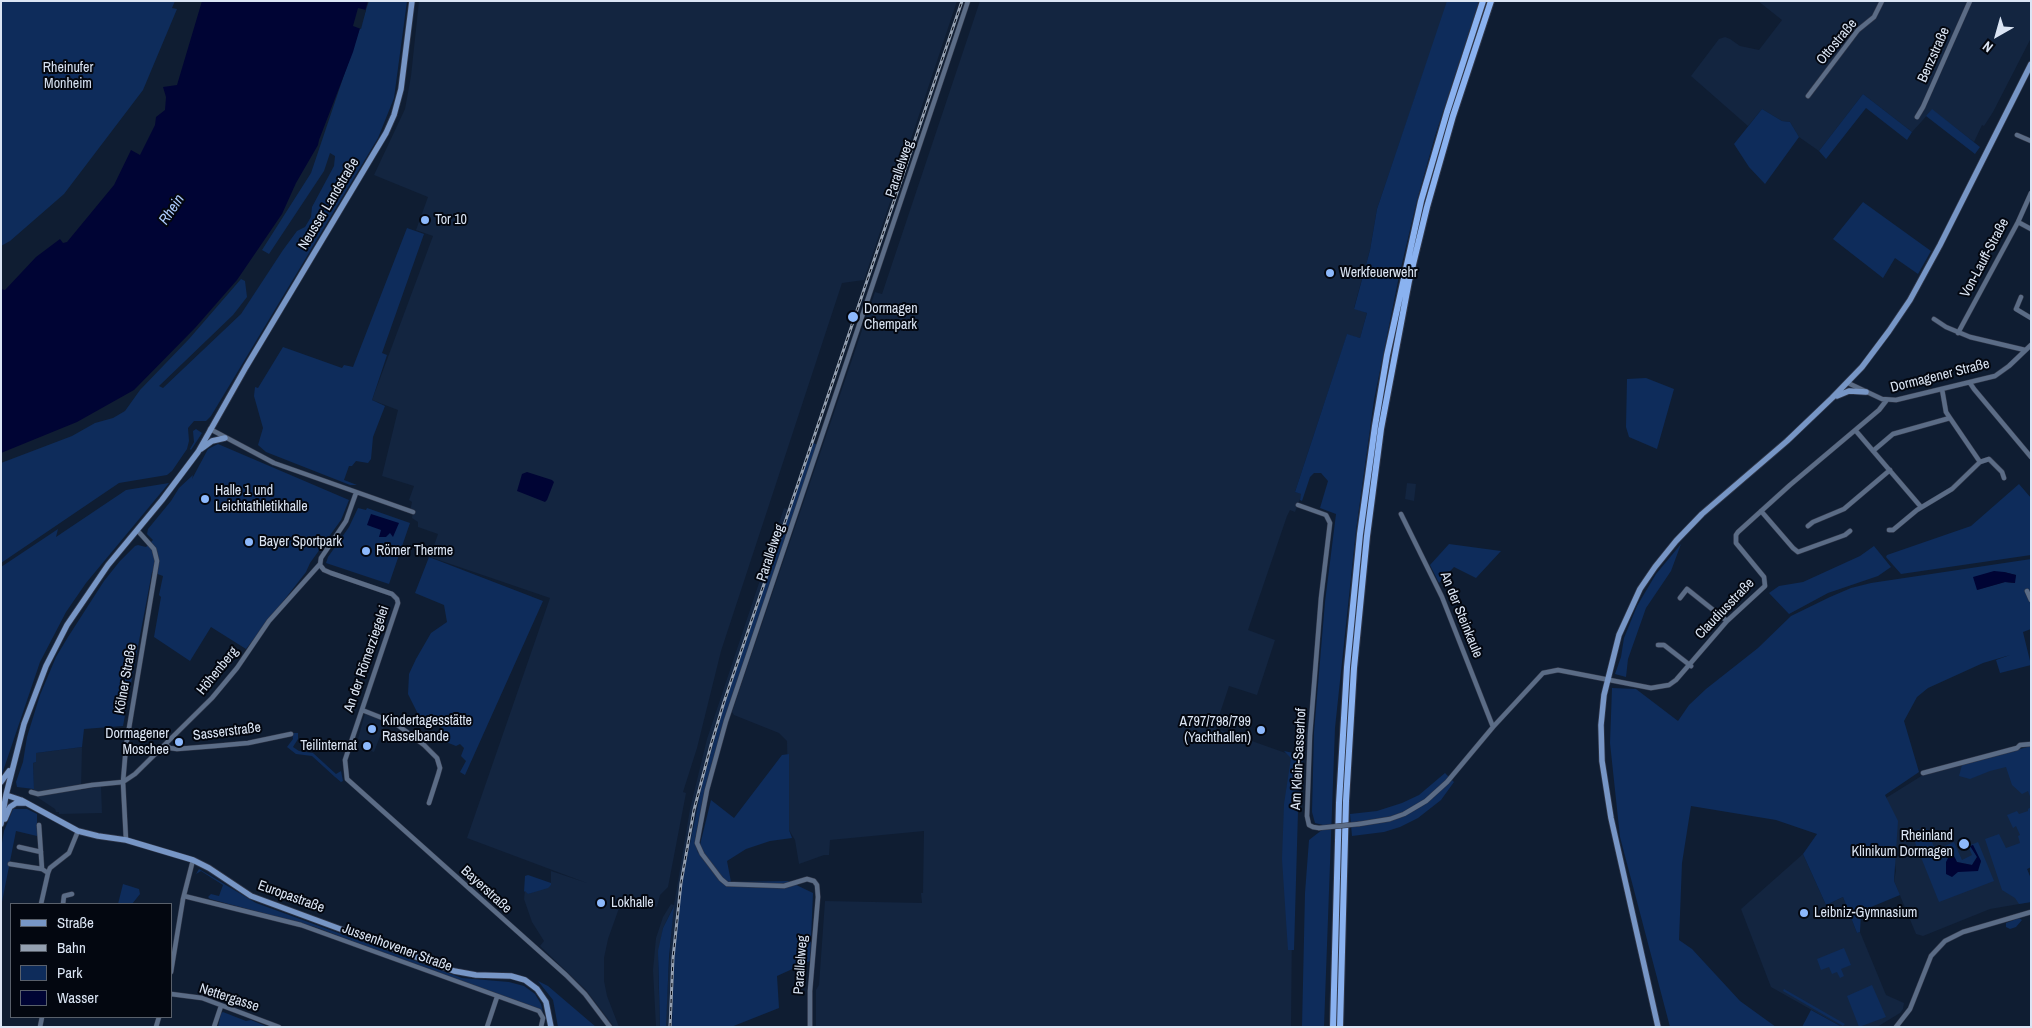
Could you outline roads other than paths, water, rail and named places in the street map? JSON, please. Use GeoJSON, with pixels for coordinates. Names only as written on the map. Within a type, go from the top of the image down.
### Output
{"type":"FeatureCollection","features":[{"type":"Feature","properties":{"kind":"highway"},"geometry":{"type":"LineString","coordinates":[[1333,1027],[1339,802],[1347,667],[1359,542],[1375,426],[1391,337],[1421,201],[1446,112],[1483,1]]}},
{"type":"Feature","properties":{"kind":"highway"},"geometry":{"type":"LineString","coordinates":[[1340,1027],[1346,801],[1354,668],[1366,536],[1379,447],[1395,353],[1427,207],[1453,116],[1491,1]]}},
{"type":"Feature","properties":{"kind":"main road","name":"Neusser Landstraße"},"geometry":{"type":"LineString","coordinates":[[198,452],[390,125],[401,89],[412,1]]}},
{"type":"Feature","properties":{"kind":"main road"},"geometry":{"type":"LineString","coordinates":[[1658,1027],[1607,797],[1602,761],[1601,732],[1607,679],[1619,635],[1632,605],[1665,554],[1702,514],[1787,441],[1848,383],[1889,331],[1920,283],[2031,64]]}},
{"type":"Feature","properties":{"kind":"main road"},"geometry":{"type":"LineString","coordinates":[[1832,398],[1849,391],[1866,392]]}},
{"type":"Feature","properties":{"kind":"main road"},"geometry":{"type":"LineString","coordinates":[[1,824],[3,794],[33,698],[56,646],[92,586],[162,500],[198,452],[212,441],[225,438]]}},
{"type":"Feature","properties":{"kind":"main road"},"geometry":{"type":"LineString","coordinates":[[1,782],[13,762]]}},
{"type":"Feature","properties":{"kind":"main road","name":"Europastraße"},"geometry":{"type":"LineString","coordinates":[[3,794],[28,804],[78,831],[126,840],[193,860],[209,868],[251,896],[454,971],[476,975],[511,976],[525,980],[537,989],[546,1002],[551,1027]]}},
{"type":"Feature","properties":{"kind":"main road"},"geometry":{"type":"LineString","coordinates":[[1,828],[10,806],[18,802],[28,804]]}},
{"type":"Feature","properties":{"kind":"street","name":"Parallelweg"},"geometry":{"type":"LineString","coordinates":[[810,1027],[810,991],[818,897],[814,881],[807,879],[784,886],[731,885],[724,882],[715,871],[702,854],[697,843],[707,790],[726,721],[968,1]]}},
{"type":"Feature","properties":{"kind":"street","name":"Ottostraße"},"geometry":{"type":"LineString","coordinates":[[1808,96],[1858,30],[1874,17],[1882,1]]}},
{"type":"Feature","properties":{"kind":"street","name":"Benzstraße"},"geometry":{"type":"LineString","coordinates":[[1917,117],[1923,108],[1970,1]]}},
{"type":"Feature","properties":{"kind":"street"},"geometry":{"type":"LineString","coordinates":[[2017,135],[2031,142]]}},
{"type":"Feature","properties":{"kind":"street","name":"Von-Lauff-Straße"},"geometry":{"type":"LineString","coordinates":[[1958,333],[2018,222],[2031,193]]}},
{"type":"Feature","properties":{"kind":"street"},"geometry":{"type":"LineString","coordinates":[[2018,222],[2031,229]]}},
{"type":"Feature","properties":{"kind":"street"},"geometry":{"type":"LineString","coordinates":[[2021,297],[2016,309],[2031,318]]}},
{"type":"Feature","properties":{"kind":"street"},"geometry":{"type":"LineString","coordinates":[[1934,319],[1958,333],[2025,350]]}},
{"type":"Feature","properties":{"kind":"street","name":"Dormagener Straße"},"geometry":{"type":"LineString","coordinates":[[1848,383],[1886,400],[1896,400],[1988,379],[2002,372],[2031,345]]}},
{"type":"Feature","properties":{"kind":"street"},"geometry":{"type":"LineString","coordinates":[[1970,383],[2030,454]]}},
{"type":"Feature","properties":{"kind":"street"},"geometry":{"type":"LineString","coordinates":[[1942,389],[1946,412],[1980,462]]}},
{"type":"Feature","properties":{"kind":"street","name":"Claudiusstraße"},"geometry":{"type":"LineString","coordinates":[[1607,679],[1659,688],[1676,680],[1690,666],[1726,621],[1765,586],[1764,577],[1741,550],[1735,539],[1738,532],[1883,407],[1886,400]]}},
{"type":"Feature","properties":{"kind":"street"},"geometry":{"type":"LineString","coordinates":[[1873,451],[1894,434],[1950,418]]}},
{"type":"Feature","properties":{"kind":"street"},"geometry":{"type":"LineString","coordinates":[[210,429],[274,463],[413,512]]}},
{"type":"Feature","properties":{"kind":"street"},"geometry":{"type":"LineString","coordinates":[[1856,431],[1921,507]]}},
{"type":"Feature","properties":{"kind":"street"},"geometry":{"type":"LineString","coordinates":[[1888,530],[1893,530],[1921,507],[1952,488],[1980,462],[1989,459],[2002,472],[2004,478]]}},
{"type":"Feature","properties":{"kind":"street"},"geometry":{"type":"LineString","coordinates":[[1808,526],[1844,508],[1890,470]]}},
{"type":"Feature","properties":{"kind":"street"},"geometry":{"type":"LineString","coordinates":[[320,564],[324,552],[346,521],[356,493]]}},
{"type":"Feature","properties":{"kind":"street","name":"Am Klein-Sasserhof"},"geometry":{"type":"LineString","coordinates":[[1298,505],[1326,515],[1330,523],[1321,598],[1310,734],[1307,816],[1309,825],[1319,828],[1390,819],[1404,814],[1426,801],[1447,782],[1493,726],[1537,678],[1548,671],[1558,670],[1607,679]]}},
{"type":"Feature","properties":{"kind":"street"},"geometry":{"type":"LineString","coordinates":[[1761,511],[1798,552],[1850,532]]}},
{"type":"Feature","properties":{"kind":"street","name":"An der Steinkaule"},"geometry":{"type":"LineString","coordinates":[[1401,514],[1411,537],[1430,568],[1493,726]]}},
{"type":"Feature","properties":{"kind":"street","name":"Kölner Straße"},"geometry":{"type":"LineString","coordinates":[[126,840],[123,782],[128,726],[157,561],[154,549],[137,530]]}},
{"type":"Feature","properties":{"kind":"street","name":"An der Römerziegelei"},"geometry":{"type":"LineString","coordinates":[[320,564],[324,570],[392,594],[397,599],[396,607],[345,760],[345,773]]}},
{"type":"Feature","properties":{"kind":"street","name":"Höhenberg"},"geometry":{"type":"LineString","coordinates":[[123,782],[135,774],[166,745],[212,698],[237,668],[269,621],[320,564]]}},
{"type":"Feature","properties":{"kind":"street"},"geometry":{"type":"LineString","coordinates":[[1680,598],[1689,587],[1726,621]]}},
{"type":"Feature","properties":{"kind":"street"},"geometry":{"type":"LineString","coordinates":[[2027,591],[2031,600]]}},
{"type":"Feature","properties":{"kind":"street"},"geometry":{"type":"LineString","coordinates":[[1658,645],[1664,645],[1690,666]]}},
{"type":"Feature","properties":{"kind":"street"},"geometry":{"type":"LineString","coordinates":[[362,710],[395,723],[424,745],[437,758],[440,768],[428,803]]}},
{"type":"Feature","properties":{"kind":"street","name":"Sasserstraße"},"geometry":{"type":"LineString","coordinates":[[166,745],[177,749],[215,746],[248,743],[291,734]]}},
{"type":"Feature","properties":{"kind":"street"},"geometry":{"type":"LineString","coordinates":[[1922,772],[2017,748],[2020,745],[2031,744]]}},
{"type":"Feature","properties":{"kind":"street","name":"Bayerstraße"},"geometry":{"type":"LineString","coordinates":[[345,773],[351,784],[577,986],[610,1027]]}},
{"type":"Feature","properties":{"kind":"street"},"geometry":{"type":"LineString","coordinates":[[31,792],[38,794],[92,784],[123,782]]}},
{"type":"Feature","properties":{"kind":"street"},"geometry":{"type":"LineString","coordinates":[[39,825],[42,869]]}},
{"type":"Feature","properties":{"kind":"street"},"geometry":{"type":"LineString","coordinates":[[41,903],[50,868],[68,854],[78,831]]}},
{"type":"Feature","properties":{"kind":"street"},"geometry":{"type":"LineString","coordinates":[[18,847],[41,852]]}},
{"type":"Feature","properties":{"kind":"street"},"geometry":{"type":"LineString","coordinates":[[172,966],[184,896],[193,860]]}},
{"type":"Feature","properties":{"kind":"street"},"geometry":{"type":"LineString","coordinates":[[10,864],[42,869],[48,873]]}},
{"type":"Feature","properties":{"kind":"street"},"geometry":{"type":"LineString","coordinates":[[63,903],[64,896],[72,894]]}},
{"type":"Feature","properties":{"kind":"street","name":"Jussenhovener Straße"},"geometry":{"type":"LineString","coordinates":[[184,896],[302,925],[539,1011],[542,1014],[541,1027]]}},
{"type":"Feature","properties":{"kind":"street"},"geometry":{"type":"LineString","coordinates":[[1896,1027],[1910,1008],[1931,956],[1945,941],[1962,932],[2031,912]]}},
{"type":"Feature","properties":{"kind":"street","name":"Nettergasse"},"geometry":{"type":"LineString","coordinates":[[172,994],[202,998],[279,1027]]}},
{"type":"Feature","properties":{"kind":"street"},"geometry":{"type":"LineString","coordinates":[[487,1027],[497,997]]}},
{"type":"Feature","properties":{"kind":"street"},"geometry":{"type":"LineString","coordinates":[[214,1027],[221,1006]]}},
{"type":"Feature","properties":{"kind":"water","name":"Rhein"},"geometry":{"type":"Polygon","coordinates":[[[202,1],[368,1],[353,52],[318,145],[296,183],[282,214],[237,280],[195,328],[134,390],[77,422],[1,453],[1,289],[5,290],[36,257],[60,239],[63,243],[67,242],[114,185],[131,150],[140,155],[155,125],[156,117],[165,110],[166,97],[163,87],[177,85],[202,1]]]}},
{"type":"Feature","properties":{"kind":"water"},"geometry":{"type":"Polygon","coordinates":[[[527,472],[554,482],[545,502],[517,491],[522,474],[527,472]]]}},
{"type":"Feature","properties":{"kind":"water"},"geometry":{"type":"Polygon","coordinates":[[[371,514],[399,523],[393,537],[390,533],[386,537],[379,537],[381,530],[367,525],[371,514]]]}},
{"type":"Feature","properties":{"kind":"water"},"geometry":{"type":"Polygon","coordinates":[[[1994,571],[2016,575],[2015,583],[2005,582],[1977,590],[1973,577],[1994,571]]]}},
{"type":"Feature","properties":{"kind":"water"},"geometry":{"type":"Polygon","coordinates":[[[1973,845],[1981,861],[1978,871],[1958,872],[1952,877],[1946,874],[1946,862],[1949,856],[1953,854],[1957,862],[1972,865],[1977,857],[1970,846],[1973,845]]]}},
{"type":"Feature","properties":{"kind":"railway"},"geometry":{"type":"LineString","coordinates":[[670,1027],[673,958],[681,883],[694,810],[711,745],[962,1]]}},
{"type":"Feature","properties":{"kind":"place","name":"Tor 10"},"geometry":{"type":"Point","coordinates":[425,220]}},
{"type":"Feature","properties":{"kind":"place","name":"Werkfeuerwehr"},"geometry":{"type":"Point","coordinates":[1330,273]}},
{"type":"Feature","properties":{"kind":"place","name":"Dormagen Chempark"},"geometry":{"type":"Point","coordinates":[853,317]}},
{"type":"Feature","properties":{"kind":"place","name":"Halle 1 und Leichtathletikhalle"},"geometry":{"type":"Point","coordinates":[205,499]}},
{"type":"Feature","properties":{"kind":"place","name":"Bayer Sportpark"},"geometry":{"type":"Point","coordinates":[249,542]}},
{"type":"Feature","properties":{"kind":"place","name":"Römer Therme"},"geometry":{"type":"Point","coordinates":[366,551]}},
{"type":"Feature","properties":{"kind":"place","name":"Kindertagesstätte Rasselbande"},"geometry":{"type":"Point","coordinates":[372,729]}},
{"type":"Feature","properties":{"kind":"place","name":"A797/798/799 (Yachthallen)"},"geometry":{"type":"Point","coordinates":[1261,730]}},
{"type":"Feature","properties":{"kind":"place","name":"Dormagener Moschee"},"geometry":{"type":"Point","coordinates":[179,742]}},
{"type":"Feature","properties":{"kind":"place","name":"Teilinternat"},"geometry":{"type":"Point","coordinates":[367,746]}},
{"type":"Feature","properties":{"kind":"place","name":"Rheinland Klinikum Dormagen"},"geometry":{"type":"Point","coordinates":[1964,844]}},
{"type":"Feature","properties":{"kind":"place","name":"Lokhalle"},"geometry":{"type":"Point","coordinates":[601,903]}},
{"type":"Feature","properties":{"kind":"place","name":"Leibniz-Gymnasium"},"geometry":{"type":"Point","coordinates":[1804,913]}},
{"type":"Feature","properties":{"kind":"park label","name":"Rheinufer Monheim"},"geometry":{"type":"Point","coordinates":[68,76]}}]}
